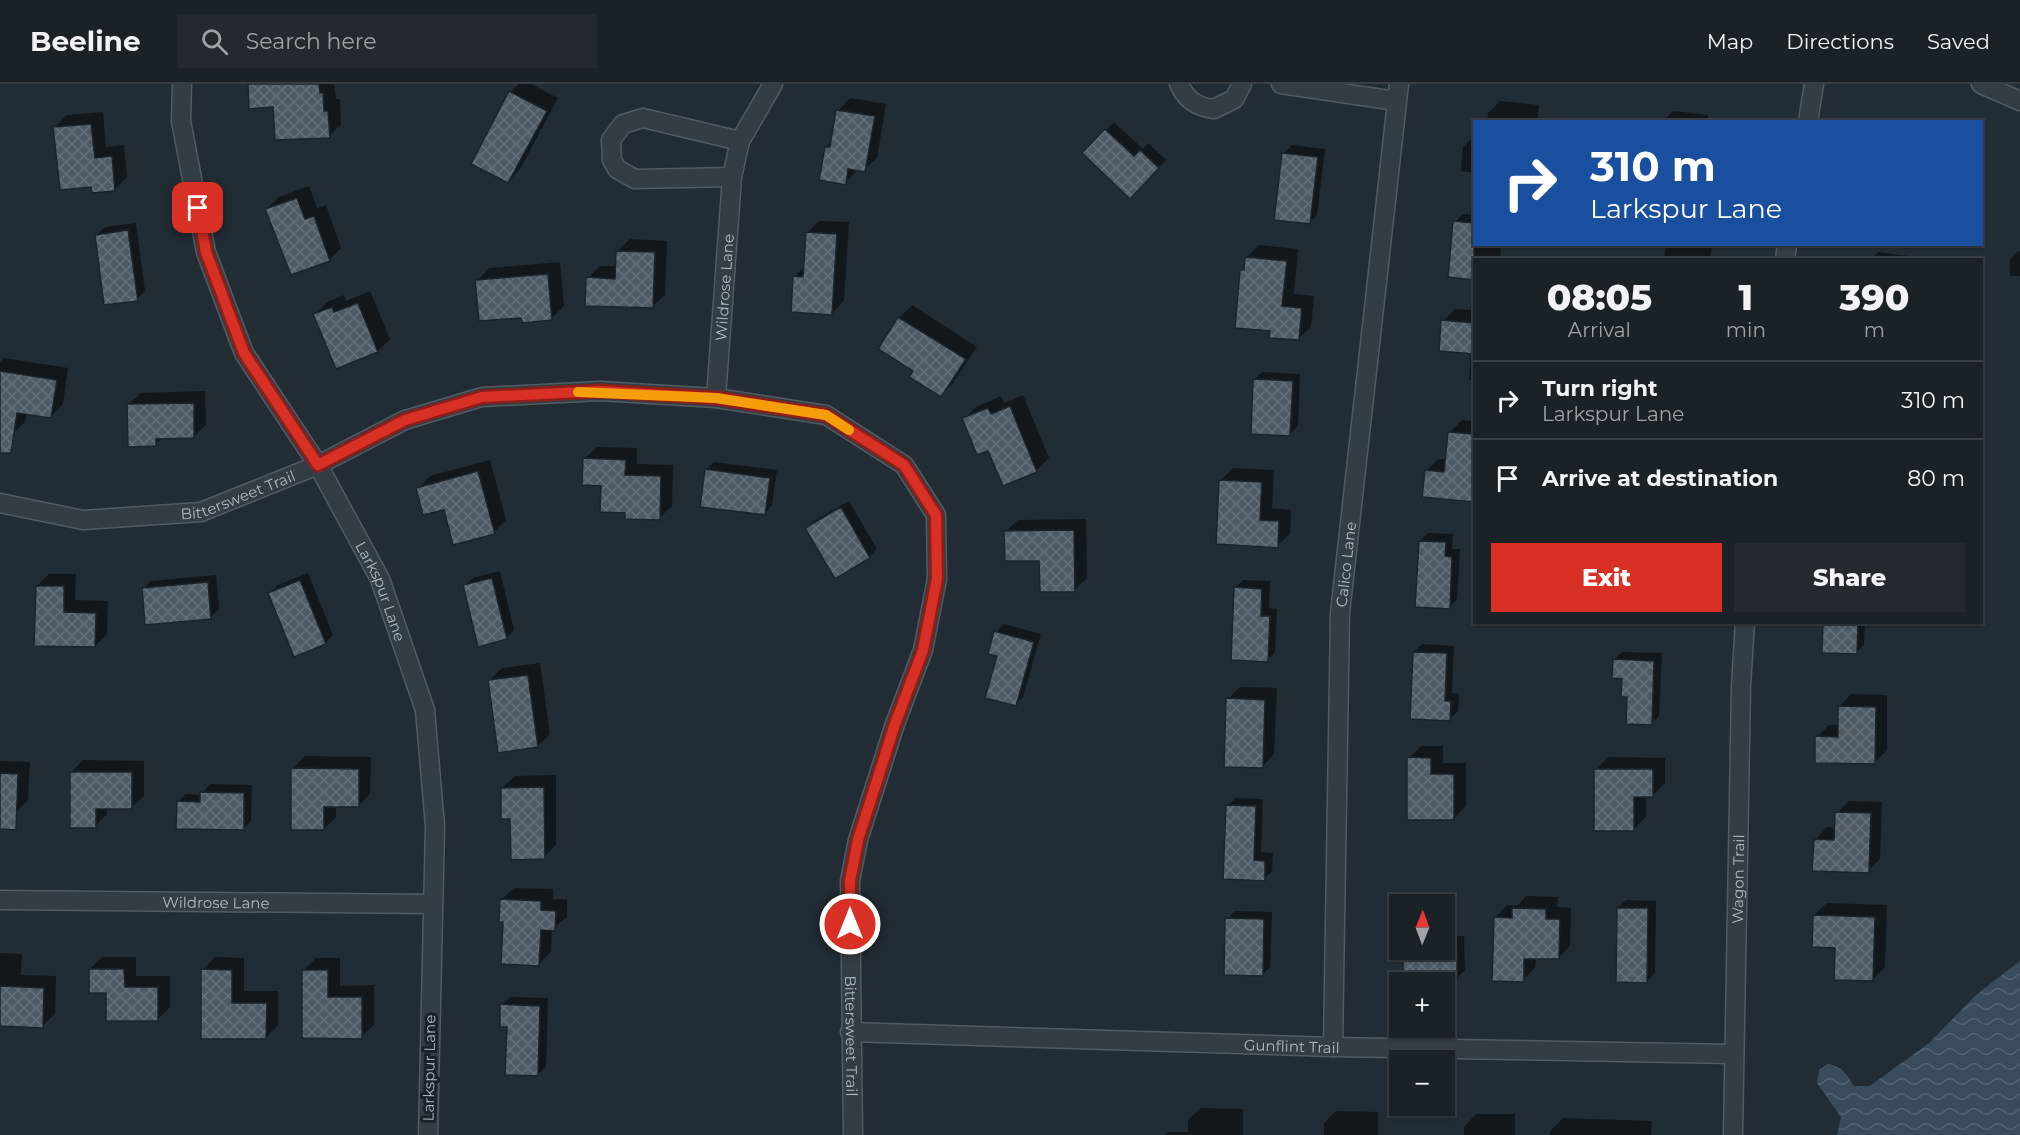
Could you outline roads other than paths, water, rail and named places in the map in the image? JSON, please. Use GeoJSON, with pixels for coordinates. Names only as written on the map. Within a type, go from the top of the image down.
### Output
{"type":"FeatureCollection","features":[{"type":"Feature","properties":{"kind":"street","name":"Larkspur Lane"},"geometry":{"type":"LineString","coordinates":[[182,84],[181,121],[206,252],[244,353],[318,465],[380,579],[425,710],[435,826],[431,904],[428,1135]]}},
{"type":"Feature","properties":{"kind":"street","name":"Wildrose Lane"},"geometry":{"type":"LineString","coordinates":[[716,398],[732,177],[740,141],[773,84]]}},
{"type":"Feature","properties":{"kind":"street"},"geometry":{"type":"LineString","coordinates":[[1179,84],[1184,95],[1193,103],[1214,109],[1234,99],[1242,84]]}},
{"type":"Feature","properties":{"kind":"street"},"geometry":{"type":"LineString","coordinates":[[1281,84],[1397,92]]}},
{"type":"Feature","properties":{"kind":"street"},"geometry":{"type":"LineString","coordinates":[[1808,120],[1814,84]]}},
{"type":"Feature","properties":{"kind":"street"},"geometry":{"type":"LineString","coordinates":[[1981,84],[2020,101]]}},
{"type":"Feature","properties":{"kind":"street","name":"Calico Lane"},"geometry":{"type":"LineString","coordinates":[[1333,1047],[1340,613],[1397,92]]}},
{"type":"Feature","properties":{"kind":"street"},"geometry":{"type":"LineString","coordinates":[[732,177],[635,178],[625,175],[612,160],[611,140],[623,124],[643,118],[740,141]]}},
{"type":"Feature","properties":{"kind":"street","name":"Bittersweet Trail"},"geometry":{"type":"LineString","coordinates":[[0,503],[83,520],[201,512],[318,465],[405,420],[482,397],[600,391],[716,398],[826,415],[904,465],[936,515],[937,579],[923,650],[895,724],[858,840],[850,881],[853,1135]]}},
{"type":"Feature","properties":{"kind":"street","name":"Wagon Trail"},"geometry":{"type":"LineString","coordinates":[[1733,1135],[1740,698],[1745,624]]}},
{"type":"Feature","properties":{"kind":"street","name":"Wildrose Lane"},"geometry":{"type":"LineString","coordinates":[[0,900],[431,904]]}},
{"type":"Feature","properties":{"kind":"street","name":"Gunflint Trail"},"geometry":{"type":"LineString","coordinates":[[850,1032],[1333,1047],[1734,1054]]}},
{"type":"Feature","properties":{"kind":"water"},"geometry":{"type":"Polygon","coordinates":[[[2020,961],[2020,1135],[1837,1135],[1841,1117],[1817,1083],[1819,1070],[1828,1064],[1833,1065],[1844,1072],[1854,1086],[1870,1086],[1929,1043],[1976,995],[2020,961]]]}}]}
